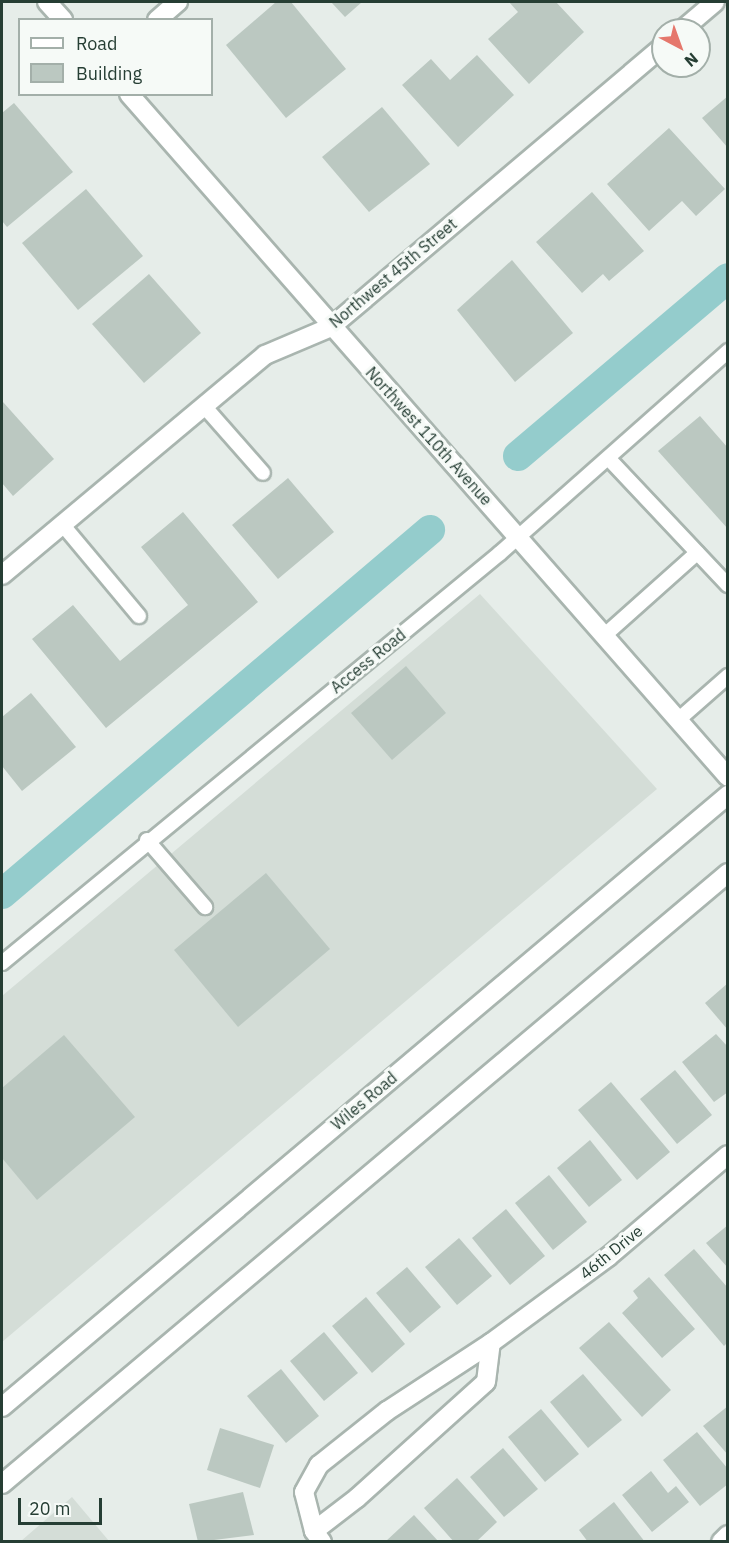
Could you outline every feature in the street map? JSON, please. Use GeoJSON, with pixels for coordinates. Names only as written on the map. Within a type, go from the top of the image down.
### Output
{"type":"FeatureCollection","features":[{"type":"Feature","properties":{"kind":"street"},"geometry":{"type":"LineString","coordinates":[[47,2],[61,18]]}},
{"type":"Feature","properties":{"kind":"street"},"geometry":{"type":"LineString","coordinates":[[159,18],[178,2]]}},
{"type":"Feature","properties":{"kind":"street"},"geometry":{"type":"LineString","coordinates":[[696,18],[715,2]]}},
{"type":"Feature","properties":{"kind":"street","name":"Northwest 45th Street"},"geometry":{"type":"LineString","coordinates":[[2,575],[265,356],[331,327],[651,56]]}},
{"type":"Feature","properties":{"kind":"street","name":"Northwest 110th Avenue"},"geometry":{"type":"LineString","coordinates":[[131,96],[331,327],[606,634],[728,777]]}},
{"type":"Feature","properties":{"kind":"street","name":"Wiles Road"},"geometry":{"type":"LineString","coordinates":[[2,1407],[728,795]]}},
{"type":"Feature","properties":{"kind":"street"},"geometry":{"type":"LineString","coordinates":[[2,1484],[728,873]]}},
{"type":"Feature","properties":{"kind":"street","name":"46th Drive"},"geometry":{"type":"LineString","coordinates":[[491,1343],[486,1382],[318,1536],[304,1492],[318,1465],[387,1411],[491,1343],[608,1257],[728,1155]]}},
{"type":"Feature","properties":{"kind":"street"},"geometry":{"type":"LineString","coordinates":[[721,1542],[728,1536]]}},
{"type":"Feature","properties":{"kind":"lane"},"geometry":{"type":"LineString","coordinates":[[723,355],[728,370]]}},
{"type":"Feature","properties":{"kind":"lane","name":"Access Road"},"geometry":{"type":"LineString","coordinates":[[2,963],[147,840],[610,460],[723,355]]}},
{"type":"Feature","properties":{"kind":"lane"},"geometry":{"type":"LineString","coordinates":[[204,406],[263,473]]}},
{"type":"Feature","properties":{"kind":"lane"},"geometry":{"type":"LineString","coordinates":[[610,460],[728,585]]}},
{"type":"Feature","properties":{"kind":"lane"},"geometry":{"type":"LineString","coordinates":[[62,524],[140,616]]}},
{"type":"Feature","properties":{"kind":"lane"},"geometry":{"type":"LineString","coordinates":[[606,634],[697,553]]}},
{"type":"Feature","properties":{"kind":"lane"},"geometry":{"type":"LineString","coordinates":[[678,720],[728,676]]}},
{"type":"Feature","properties":{"kind":"lane"},"geometry":{"type":"LineString","coordinates":[[147,840],[205,907]]}},
{"type":"Feature","properties":{"kind":"shaded area"},"geometry":{"type":"Polygon","coordinates":[[[480,594],[657,789],[2,1342],[2,996],[480,594]]]}},
{"type":"Feature","properties":{"kind":"shaded area"},"geometry":{"type":"Polygon","coordinates":[[[72,1497],[109,1541],[21,1541],[72,1497]]]}},
{"type":"Feature","properties":{"kind":"building"},"geometry":{"type":"Polygon","coordinates":[[[276,2],[291,2],[346,69],[286,118],[226,45],[276,2]]]}},
{"type":"Feature","properties":{"kind":"building"},"geometry":{"type":"Polygon","coordinates":[[[331,2],[362,2],[345,17],[331,2]]]}},
{"type":"Feature","properties":{"kind":"building"},"geometry":{"type":"Polygon","coordinates":[[[509,2],[556,2],[584,32],[529,84],[488,39],[518,12],[509,2]]]}},
{"type":"Feature","properties":{"kind":"building"},"geometry":{"type":"Polygon","coordinates":[[[477,55],[514,95],[458,147],[402,85],[431,59],[450,80],[477,55]]]}},
{"type":"Feature","properties":{"kind":"building"},"geometry":{"type":"Polygon","coordinates":[[[728,96],[728,148],[702,118],[728,96]]]}},
{"type":"Feature","properties":{"kind":"building"},"geometry":{"type":"Polygon","coordinates":[[[14,103],[73,172],[7,227],[2,221],[2,113],[14,103]]]}},
{"type":"Feature","properties":{"kind":"building"},"geometry":{"type":"Polygon","coordinates":[[[382,107],[430,164],[369,212],[322,157],[382,107]]]}},
{"type":"Feature","properties":{"kind":"building"},"geometry":{"type":"Polygon","coordinates":[[[669,128],[725,189],[696,216],[682,201],[649,231],[607,184],[669,128]]]}},
{"type":"Feature","properties":{"kind":"building"},"geometry":{"type":"Polygon","coordinates":[[[86,189],[143,256],[78,310],[22,243],[86,189]]]}},
{"type":"Feature","properties":{"kind":"building"},"geometry":{"type":"Polygon","coordinates":[[[592,192],[644,251],[609,281],[603,274],[582,293],[536,242],[592,192]]]}},
{"type":"Feature","properties":{"kind":"building"},"geometry":{"type":"Polygon","coordinates":[[[512,260],[573,333],[515,382],[457,310],[512,260]]]}},
{"type":"Feature","properties":{"kind":"building"},"geometry":{"type":"Polygon","coordinates":[[[149,274],[201,333],[144,383],[92,324],[149,274]]]}},
{"type":"Feature","properties":{"kind":"building"},"geometry":{"type":"Polygon","coordinates":[[[3,402],[54,459],[13,496],[2,483],[3,402]]]}},
{"type":"Feature","properties":{"kind":"building"},"geometry":{"type":"Polygon","coordinates":[[[700,416],[728,448],[728,529],[658,451],[700,416]]]}},
{"type":"Feature","properties":{"kind":"building"},"geometry":{"type":"Polygon","coordinates":[[[288,478],[334,532],[278,579],[232,525],[288,478]]]}},
{"type":"Feature","properties":{"kind":"building"},"geometry":{"type":"Polygon","coordinates":[[[183,512],[258,602],[106,728],[32,639],[73,605],[120,661],[188,605],[141,547],[183,512]]]}},
{"type":"Feature","properties":{"kind":"building"},"geometry":{"type":"Polygon","coordinates":[[[406,666],[446,713],[392,760],[351,713],[406,666]]]}},
{"type":"Feature","properties":{"kind":"building"},"geometry":{"type":"Polygon","coordinates":[[[31,693],[76,747],[22,791],[2,766],[2,717],[31,693]]]}},
{"type":"Feature","properties":{"kind":"building"},"geometry":{"type":"Polygon","coordinates":[[[266,873],[330,949],[238,1027],[174,950],[266,873]]]}},
{"type":"Feature","properties":{"kind":"building"},"geometry":{"type":"Polygon","coordinates":[[[728,983],[728,1030],[705,1003],[728,983]]]}},
{"type":"Feature","properties":{"kind":"building"},"geometry":{"type":"Polygon","coordinates":[[[716,1034],[728,1047],[728,1092],[714,1102],[682,1062],[716,1034]]]}},
{"type":"Feature","properties":{"kind":"building"},"geometry":{"type":"Polygon","coordinates":[[[64,1035],[135,1117],[37,1200],[2,1158],[2,1088],[64,1035]]]}},
{"type":"Feature","properties":{"kind":"building"},"geometry":{"type":"Polygon","coordinates":[[[675,1070],[712,1115],[677,1144],[640,1099],[675,1070]]]}},
{"type":"Feature","properties":{"kind":"building"},"geometry":{"type":"Polygon","coordinates":[[[611,1082],[670,1152],[637,1180],[578,1110],[611,1082]]]}},
{"type":"Feature","properties":{"kind":"building"},"geometry":{"type":"Polygon","coordinates":[[[590,1140],[622,1180],[589,1207],[557,1168],[590,1140]]]}},
{"type":"Feature","properties":{"kind":"building"},"geometry":{"type":"Polygon","coordinates":[[[549,1175],[587,1222],[553,1250],[515,1203],[549,1175]]]}},
{"type":"Feature","properties":{"kind":"building"},"geometry":{"type":"Polygon","coordinates":[[[506,1209],[545,1256],[510,1285],[472,1238],[506,1209]]]}},
{"type":"Feature","properties":{"kind":"building"},"geometry":{"type":"Polygon","coordinates":[[[728,1225],[728,1268],[706,1243],[728,1225]]]}},
{"type":"Feature","properties":{"kind":"building"},"geometry":{"type":"Polygon","coordinates":[[[459,1238],[492,1276],[457,1305],[425,1267],[459,1238]]]}},
{"type":"Feature","properties":{"kind":"building"},"geometry":{"type":"Polygon","coordinates":[[[694,1249],[728,1288],[728,1342],[724,1346],[664,1275],[694,1249]]]}},
{"type":"Feature","properties":{"kind":"building"},"geometry":{"type":"Polygon","coordinates":[[[407,1267],[441,1307],[410,1333],[376,1293],[407,1267]]]}},
{"type":"Feature","properties":{"kind":"building"},"geometry":{"type":"Polygon","coordinates":[[[649,1277],[695,1329],[662,1358],[622,1313],[638,1298],[633,1291],[649,1277]]]}},
{"type":"Feature","properties":{"kind":"building"},"geometry":{"type":"Polygon","coordinates":[[[366,1297],[405,1344],[372,1373],[332,1326],[366,1297]]]}},
{"type":"Feature","properties":{"kind":"building"},"geometry":{"type":"Polygon","coordinates":[[[609,1322],[671,1390],[642,1417],[579,1348],[609,1322]]]}},
{"type":"Feature","properties":{"kind":"building"},"geometry":{"type":"Polygon","coordinates":[[[324,1332],[358,1373],[324,1401],[290,1361],[324,1332]]]}},
{"type":"Feature","properties":{"kind":"building"},"geometry":{"type":"Polygon","coordinates":[[[281,1369],[319,1416],[286,1443],[247,1396],[281,1369]]]}},
{"type":"Feature","properties":{"kind":"building"},"geometry":{"type":"Polygon","coordinates":[[[583,1374],[622,1420],[588,1448],[550,1402],[583,1374]]]}},
{"type":"Feature","properties":{"kind":"building"},"geometry":{"type":"Polygon","coordinates":[[[728,1406],[728,1455],[703,1426],[728,1406]]]}},
{"type":"Feature","properties":{"kind":"building"},"geometry":{"type":"Polygon","coordinates":[[[541,1409],[579,1454],[545,1482],[508,1437],[541,1409]]]}},
{"type":"Feature","properties":{"kind":"building"},"geometry":{"type":"Polygon","coordinates":[[[220,1428],[274,1445],[260,1488],[207,1470],[220,1428]]]}},
{"type":"Feature","properties":{"kind":"building"},"geometry":{"type":"Polygon","coordinates":[[[697,1432],[728,1469],[728,1484],[700,1506],[663,1460],[697,1432]]]}},
{"type":"Feature","properties":{"kind":"building"},"geometry":{"type":"Polygon","coordinates":[[[503,1448],[538,1489],[504,1517],[470,1477],[503,1448]]]}},
{"type":"Feature","properties":{"kind":"building"},"geometry":{"type":"Polygon","coordinates":[[[651,1471],[668,1493],[676,1486],[689,1502],[652,1532],[622,1495],[651,1471]]]}},
{"type":"Feature","properties":{"kind":"building"},"geometry":{"type":"Polygon","coordinates":[[[457,1478],[497,1522],[476,1542],[454,1542],[424,1508],[457,1478]]]}},
{"type":"Feature","properties":{"kind":"building"},"geometry":{"type":"Polygon","coordinates":[[[243,1492],[254,1535],[198,1542],[189,1504],[243,1492]]]}},
{"type":"Feature","properties":{"kind":"building"},"geometry":{"type":"Polygon","coordinates":[[[614,1502],[645,1542],[588,1542],[579,1530],[614,1502]]]}},
{"type":"Feature","properties":{"kind":"building"},"geometry":{"type":"Polygon","coordinates":[[[414,1515],[439,1542],[385,1542],[414,1515]]]}},
{"type":"Feature","properties":{"kind":"waterway"},"geometry":{"type":"LineString","coordinates":[[518,456],[728,278]]}},
{"type":"Feature","properties":{"kind":"waterway"},"geometry":{"type":"LineString","coordinates":[[2,894],[430,530]]}}]}
